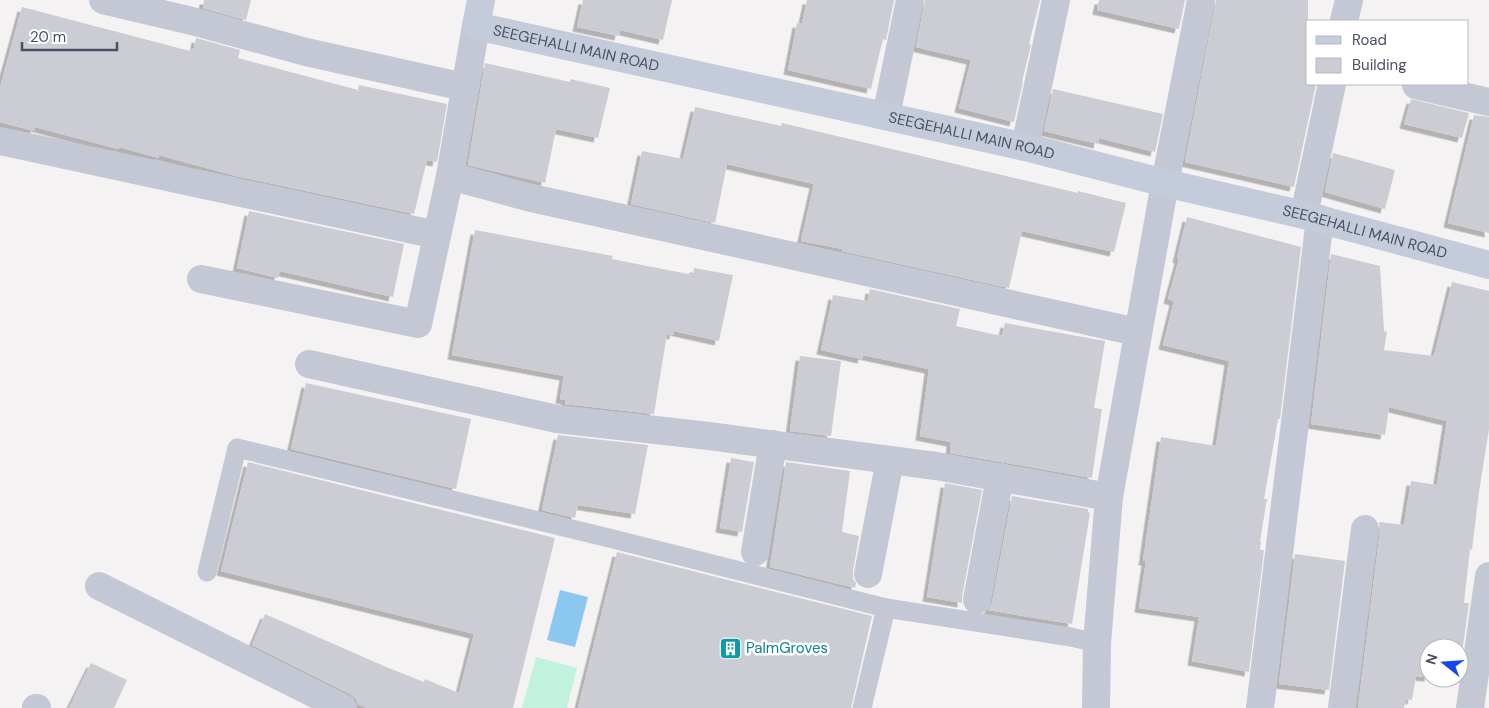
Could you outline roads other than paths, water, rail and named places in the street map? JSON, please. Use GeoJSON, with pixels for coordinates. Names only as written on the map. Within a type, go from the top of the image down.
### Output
{"type":"FeatureCollection","features":[{"type":"Feature","properties":{"kind":"street"},"geometry":{"type":"LineString","coordinates":[[103,0],[192,21],[306,52],[464,87]]}},
{"type":"Feature","properties":{"kind":"street"},"geometry":{"type":"LineString","coordinates":[[886,116],[910,0]]}},
{"type":"Feature","properties":{"kind":"street"},"geometry":{"type":"LineString","coordinates":[[1025,147],[1056,0]]}},
{"type":"Feature","properties":{"kind":"street"},"geometry":{"type":"LineString","coordinates":[[1096,708],[1097,643],[1109,497],[1164,183],[1201,0]]}},
{"type":"Feature","properties":{"kind":"street"},"geometry":{"type":"LineString","coordinates":[[1344,20],[1349,0]]}},
{"type":"Feature","properties":{"kind":"street"},"geometry":{"type":"LineString","coordinates":[[201,279],[418,324],[450,176],[464,87],[479,13]]}},
{"type":"Feature","properties":{"kind":"street","name":"SEEGEHALLI MAIN ROAD"},"geometry":{"type":"LineString","coordinates":[[479,13],[886,116],[1025,147],[1164,183],[1312,217],[1489,265]]}},
{"type":"Feature","properties":{"kind":"street"},"geometry":{"type":"LineString","coordinates":[[1260,708],[1312,217],[1332,85]]}},
{"type":"Feature","properties":{"kind":"street"},"geometry":{"type":"LineString","coordinates":[[1416,85],[1489,102]]}},
{"type":"Feature","properties":{"kind":"street"},"geometry":{"type":"LineString","coordinates":[[0,141],[437,235]]}},
{"type":"Feature","properties":{"kind":"street"},"geometry":{"type":"LineString","coordinates":[[450,176],[527,197],[1137,332]]}},
{"type":"Feature","properties":{"kind":"street"},"geometry":{"type":"LineString","coordinates":[[308,364],[556,419],[773,444],[936,466],[1109,497]]}},
{"type":"Feature","properties":{"kind":"street"},"geometry":{"type":"LineString","coordinates":[[755,552],[773,444]]}},
{"type":"Feature","properties":{"kind":"street"},"geometry":{"type":"LineString","coordinates":[[868,574],[890,460]]}},
{"type":"Feature","properties":{"kind":"street"},"geometry":{"type":"LineString","coordinates":[[978,600],[1000,478]]}},
{"type":"Feature","properties":{"kind":"street"},"geometry":{"type":"LineString","coordinates":[[1342,708],[1366,529]]}},
{"type":"Feature","properties":{"kind":"street"},"geometry":{"type":"LineString","coordinates":[[1470,708],[1489,576]]}},
{"type":"Feature","properties":{"kind":"street"},"geometry":{"type":"LineString","coordinates":[[99,586],[343,708]]}},
{"type":"Feature","properties":{"kind":"lane"},"geometry":{"type":"LineString","coordinates":[[207,572],[237,448],[886,608],[1062,635],[1097,643]]}},
{"type":"Feature","properties":{"kind":"lane"},"geometry":{"type":"LineString","coordinates":[[862,708],[886,608]]}},
{"type":"Feature","properties":{"kind":"water"},"geometry":{"type":"Polygon","coordinates":[[[560,590],[588,597],[575,647],[547,640],[560,590]]]}},
{"type":"Feature","properties":{"kind":"place","name":"PalmGroves"},"geometry":{"type":"Point","coordinates":[730,648]}}]}
